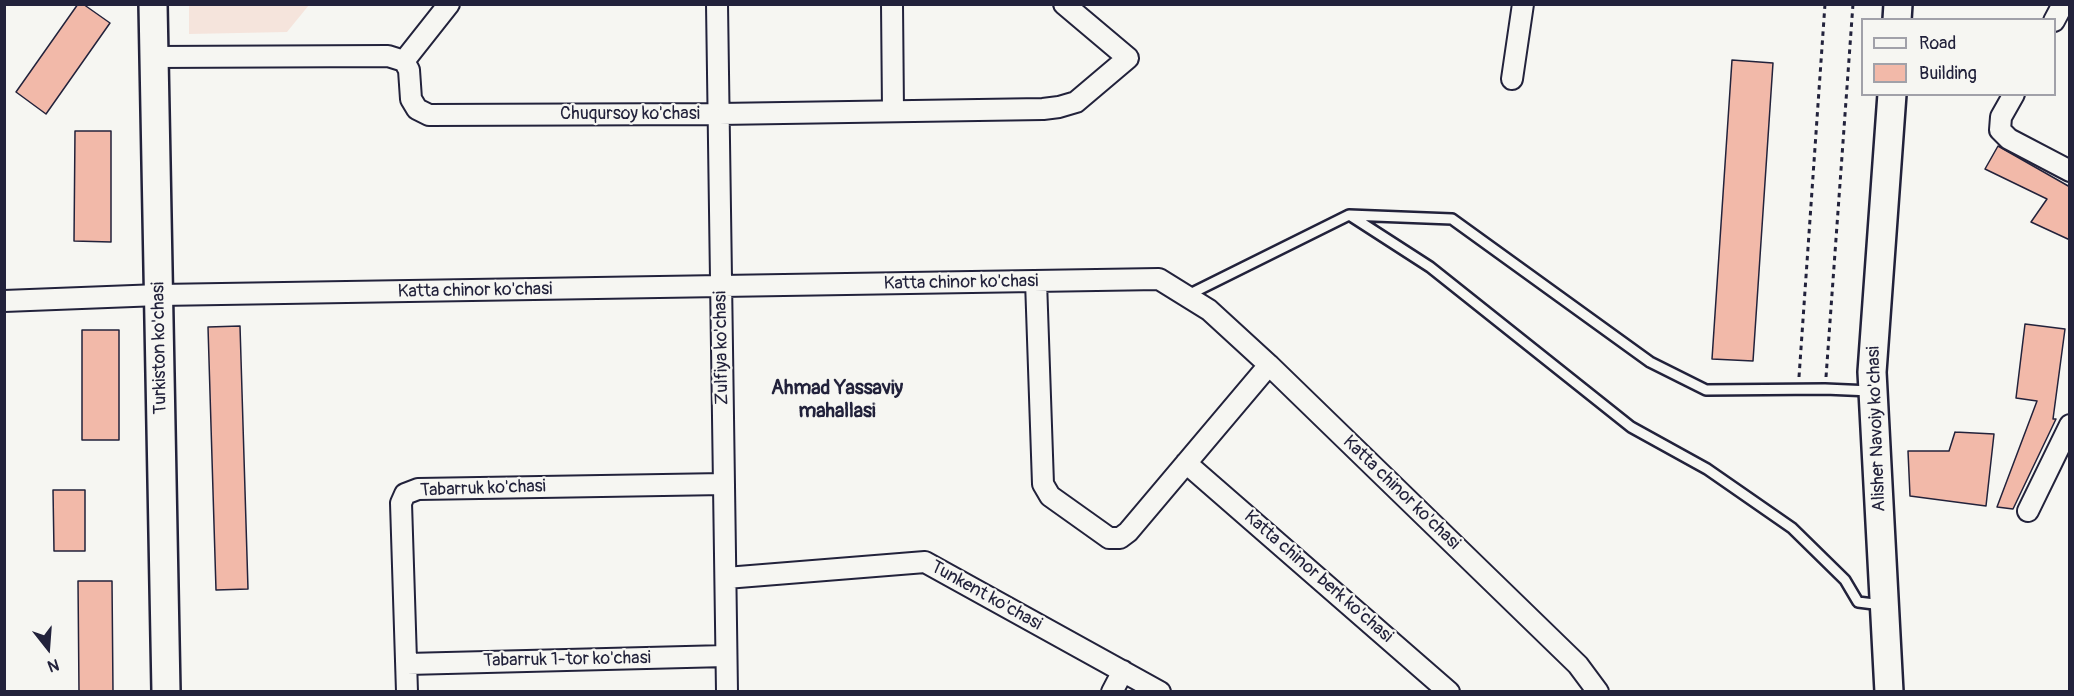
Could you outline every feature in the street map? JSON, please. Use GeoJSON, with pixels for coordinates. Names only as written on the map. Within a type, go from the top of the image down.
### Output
{"type":"FeatureCollection","features":[{"type":"Feature","properties":{"kind":"main road","name":"Turkiston ko'chasi"},"geometry":{"type":"LineString","coordinates":[[153,4],[166,692]]}},
{"type":"Feature","properties":{"kind":"main road","name":"Alisher Navoiy ko'chasi"},"geometry":{"type":"LineString","coordinates":[[1889,692],[1872,372],[1892,96]]}},
{"type":"Feature","properties":{"kind":"street"},"geometry":{"type":"LineString","coordinates":[[155,57],[388,56],[404,61],[449,4]]}},
{"type":"Feature","properties":{"kind":"street","name":"Zulfiya ko'chasi"},"geometry":{"type":"LineString","coordinates":[[717,4],[727,692]]}},
{"type":"Feature","properties":{"kind":"street"},"geometry":{"type":"LineString","coordinates":[[892,4],[893,111]]}},
{"type":"Feature","properties":{"kind":"street","name":"Chuqursoy ko'chasi"},"geometry":{"type":"LineString","coordinates":[[404,61],[409,70],[411,99],[417,109],[429,115],[719,114],[1059,107],[1076,102],[1128,58],[1064,4]]}},
{"type":"Feature","properties":{"kind":"street"},"geometry":{"type":"LineString","coordinates":[[1512,79],[1523,4]]}},
{"type":"Feature","properties":{"kind":"street"},"geometry":{"type":"LineString","coordinates":[[2056,19],[2064,4]]}},
{"type":"Feature","properties":{"kind":"street"},"geometry":{"type":"LineString","coordinates":[[2013,96],[2001,117],[2000,130],[2009,139],[2070,171]]}},
{"type":"Feature","properties":{"kind":"street","name":"Katta chinor ko'chasi"},"geometry":{"type":"LineString","coordinates":[[4,301],[159,296],[1159,279],[1209,310],[1269,365],[1578,664],[1598,692]]}},
{"type":"Feature","properties":{"kind":"street"},"geometry":{"type":"LineString","coordinates":[[1036,281],[1043,484],[1050,496],[1109,538],[1120,538],[1128,532],[1269,365]]}},
{"type":"Feature","properties":{"kind":"street"},"geometry":{"type":"LineString","coordinates":[[2028,512],[2070,424]]}},
{"type":"Feature","properties":{"kind":"street","name":"Katta chinor berk ko'chasi"},"geometry":{"type":"LineString","coordinates":[[1186,463],[1449,692]]}},
{"type":"Feature","properties":{"kind":"street","name":"Tabarruk ko'chasi"},"geometry":{"type":"LineString","coordinates":[[407,692],[401,503],[405,494],[418,489],[724,484]]}},
{"type":"Feature","properties":{"kind":"street","name":"Tunkent ko'chasi"},"geometry":{"type":"LineString","coordinates":[[726,578],[925,562],[1160,692]]}},
{"type":"Feature","properties":{"kind":"street","name":"Tabarruk 1-tor ko'chasi"},"geometry":{"type":"LineString","coordinates":[[407,664],[726,656]]}},
{"type":"Feature","properties":{"kind":"street"},"geometry":{"type":"LineString","coordinates":[[1112,692],[1124,671]]}},
{"type":"Feature","properties":{"kind":"lane"},"geometry":{"type":"LineString","coordinates":[[1349,215],[1430,267],[1631,427],[1707,469],[1792,528],[1845,580],[1858,602],[1885,605]]}},
{"type":"Feature","properties":{"kind":"lane"},"geometry":{"type":"LineString","coordinates":[[1186,296],[1349,215],[1452,219],[1650,362],[1706,390],[1825,389],[1873,392]]}},
{"type":"Feature","properties":{"kind":"path"},"geometry":{"type":"LineString","coordinates":[[1798,389],[1825,4]]}},
{"type":"Feature","properties":{"kind":"path"},"geometry":{"type":"LineString","coordinates":[[1825,389],[1853,4]]}},
{"type":"Feature","properties":{"kind":"shaded area"},"geometry":{"type":"Polygon","coordinates":[[[189,4],[309,5],[287,32],[189,34],[189,4]]]}},
{"type":"Feature","properties":{"kind":"building"},"geometry":{"type":"Polygon","coordinates":[[[78,4],[83,4],[110,23],[46,114],[16,92],[78,4]]]}},
{"type":"Feature","properties":{"kind":"building"},"geometry":{"type":"Polygon","coordinates":[[[1732,60],[1773,63],[1753,361],[1712,359],[1732,60]]]}},
{"type":"Feature","properties":{"kind":"building"},"geometry":{"type":"Polygon","coordinates":[[[75,131],[111,131],[111,242],[74,241],[75,131]]]}},
{"type":"Feature","properties":{"kind":"building"},"geometry":{"type":"Polygon","coordinates":[[[1998,146],[2070,187],[2070,240],[2031,222],[2047,199],[1985,169],[1998,146]]]}},
{"type":"Feature","properties":{"kind":"building"},"geometry":{"type":"Polygon","coordinates":[[[2025,324],[2065,329],[2053,419],[2056,419],[2013,509],[1997,507],[2037,401],[2016,398],[2025,324]]]}},
{"type":"Feature","properties":{"kind":"building"},"geometry":{"type":"Polygon","coordinates":[[[240,326],[248,589],[216,590],[208,327],[240,326]]]}},
{"type":"Feature","properties":{"kind":"building"},"geometry":{"type":"Polygon","coordinates":[[[82,330],[119,330],[119,440],[82,440],[82,330]]]}},
{"type":"Feature","properties":{"kind":"building"},"geometry":{"type":"Polygon","coordinates":[[[1955,432],[1994,434],[1986,506],[1910,496],[1908,451],[1949,451],[1955,432]]]}},
{"type":"Feature","properties":{"kind":"building"},"geometry":{"type":"Polygon","coordinates":[[[53,490],[85,490],[85,551],[54,551],[53,490]]]}},
{"type":"Feature","properties":{"kind":"building"},"geometry":{"type":"Polygon","coordinates":[[[78,581],[112,581],[113,692],[79,692],[78,581]]]}},
{"type":"Feature","properties":{"kind":"district","name":"Ahmad Yassaviy mahallasi"},"geometry":{"type":"Point","coordinates":[837,400]}}]}
